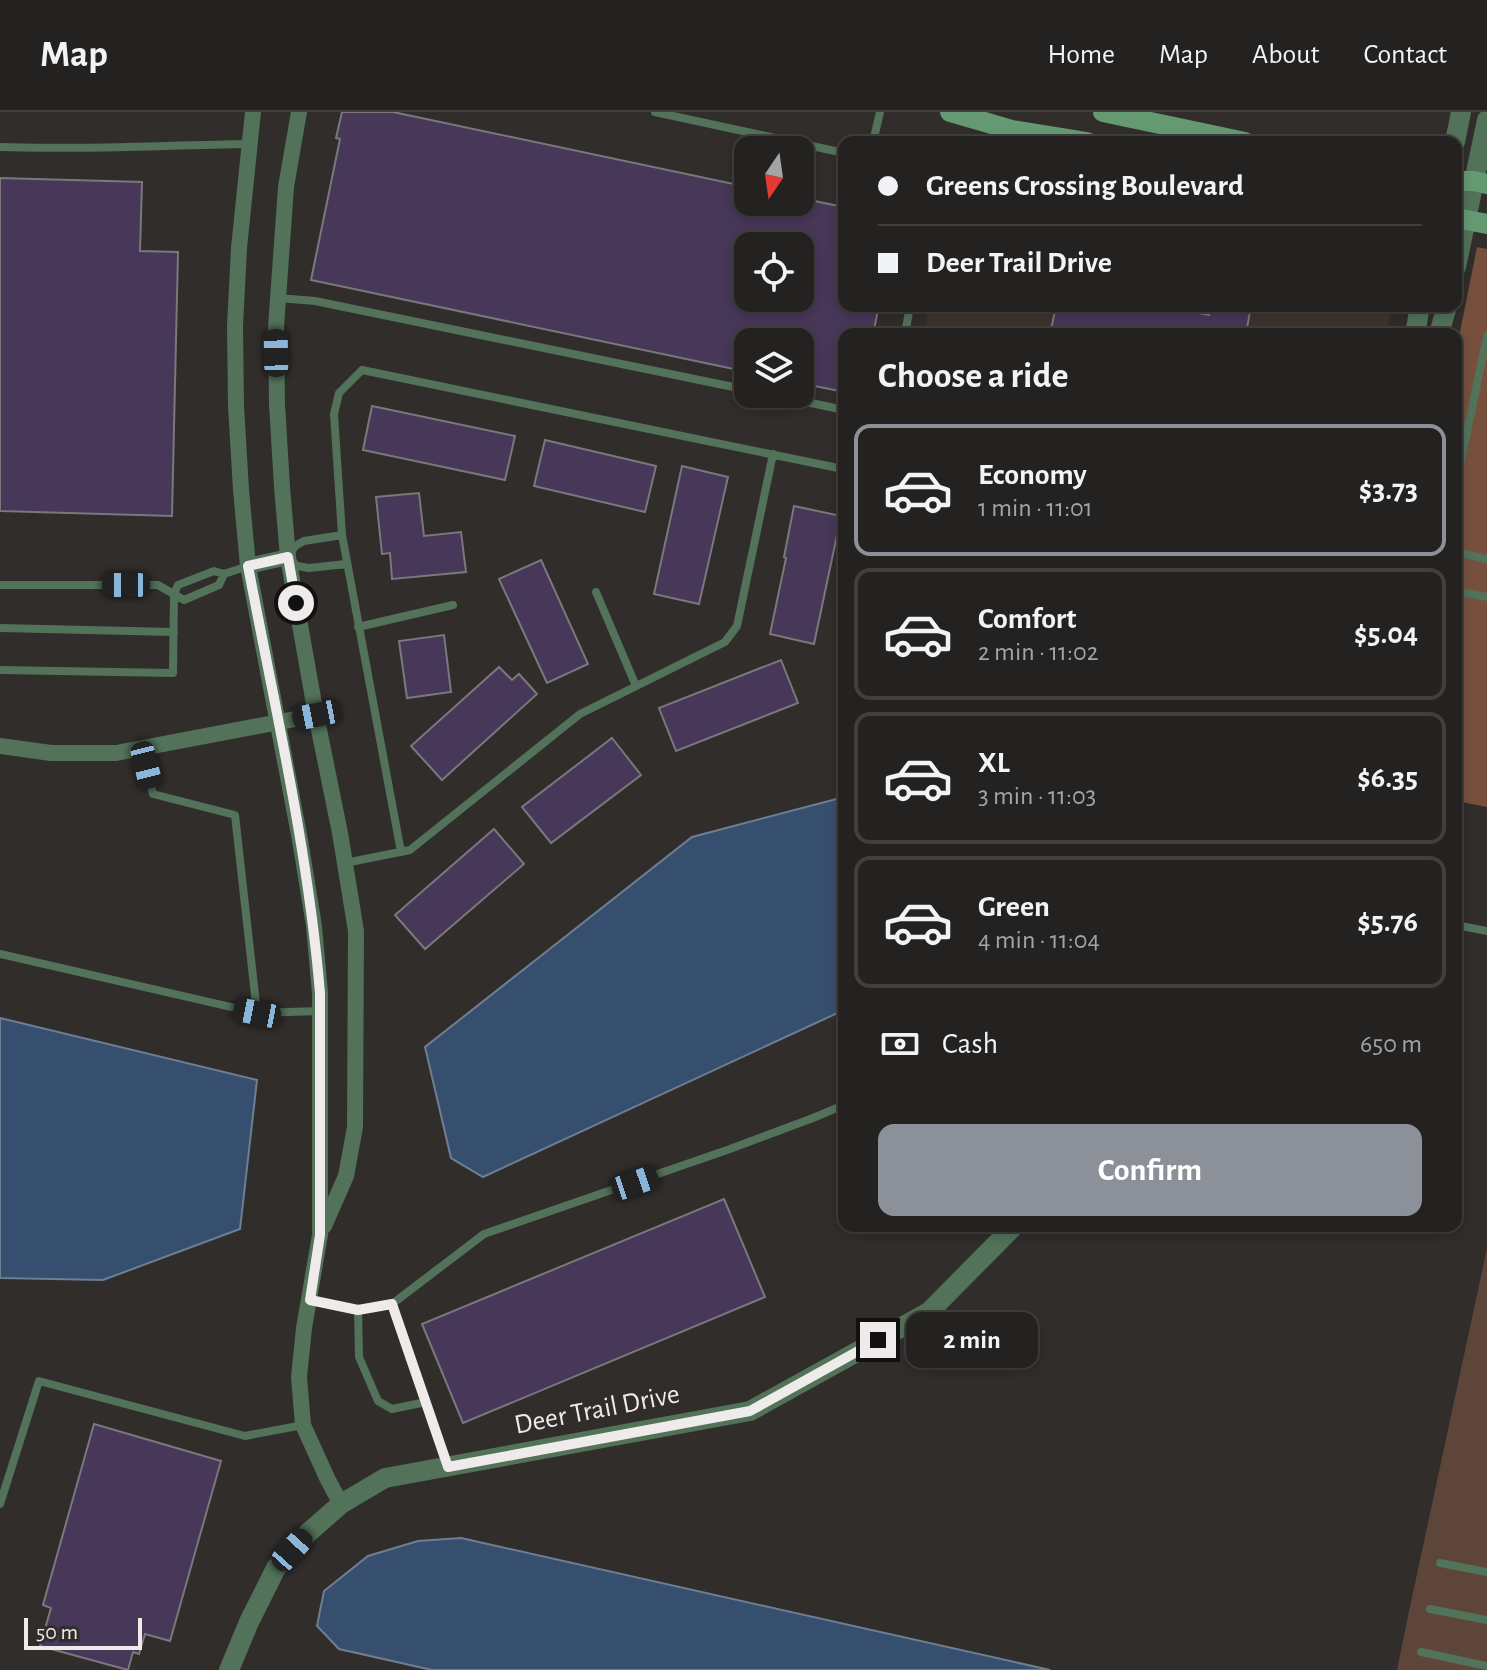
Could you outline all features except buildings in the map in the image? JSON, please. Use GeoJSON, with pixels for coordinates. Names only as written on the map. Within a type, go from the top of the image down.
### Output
{"type":"FeatureCollection","features":[{"type":"Feature","properties":{"kind":"main road"},"geometry":{"type":"LineString","coordinates":[[950,112],[1011,136]]}},
{"type":"Feature","properties":{"kind":"main road"},"geometry":{"type":"LineString","coordinates":[[1103,112],[1165,134],[1185,136]]}},
{"type":"Feature","properties":{"kind":"main road"},"geometry":{"type":"LineString","coordinates":[[1462,219],[1487,224]]}},
{"type":"Feature","properties":{"kind":"street"},"geometry":{"type":"LineString","coordinates":[[253,112],[239,248],[235,326],[236,406],[248,566],[314,926],[320,1011],[320,1235],[299,1377],[303,1425],[341,1504]]}},
{"type":"Feature","properties":{"kind":"street"},"geometry":{"type":"LineString","coordinates":[[299,112],[286,187],[277,298],[277,404],[288,557],[356,931],[355,1127],[346,1176],[320,1235]]}},
{"type":"Feature","properties":{"kind":"street"},"geometry":{"type":"LineString","coordinates":[[1456,136],[1461,112]]}},
{"type":"Feature","properties":{"kind":"street"},"geometry":{"type":"LineString","coordinates":[[1462,216],[1487,120]]}},
{"type":"Feature","properties":{"kind":"street"},"geometry":{"type":"LineString","coordinates":[[248,566],[288,557]]}},
{"type":"Feature","properties":{"kind":"street"},"geometry":{"type":"LineString","coordinates":[[0,746],[51,753],[116,753],[316,715]]}},
{"type":"Feature","properties":{"kind":"street","name":"Deer Trail Drive"},"geometry":{"type":"LineString","coordinates":[[229,1670],[276,1568],[308,1533],[341,1504],[385,1478],[750,1411],[929,1312],[1008,1232]]}},
{"type":"Feature","properties":{"kind":"lane"},"geometry":{"type":"LineString","coordinates":[[655,112],[838,152]]}},
{"type":"Feature","properties":{"kind":"lane"},"geometry":{"type":"LineString","coordinates":[[874,136],[880,112]]}},
{"type":"Feature","properties":{"kind":"lane"},"geometry":{"type":"LineString","coordinates":[[0,147],[50,149],[249,144]]}},
{"type":"Feature","properties":{"kind":"lane"},"geometry":{"type":"LineString","coordinates":[[277,298],[315,301],[734,387]]}},
{"type":"Feature","properties":{"kind":"lane"},"geometry":{"type":"LineString","coordinates":[[1462,433],[1487,336]]}},
{"type":"Feature","properties":{"kind":"lane"},"geometry":{"type":"LineString","coordinates":[[401,852],[342,535],[334,414],[339,393],[362,370],[838,468]]}},
{"type":"Feature","properties":{"kind":"lane"},"geometry":{"type":"LineString","coordinates":[[814,404],[838,409]]}},
{"type":"Feature","properties":{"kind":"lane"},"geometry":{"type":"LineString","coordinates":[[345,863],[410,850],[580,714],[725,642],[737,626],[773,454]]}},
{"type":"Feature","properties":{"kind":"lane"},"geometry":{"type":"LineString","coordinates":[[342,535],[304,541],[295,546],[288,557],[297,566],[309,568],[346,564]]}},
{"type":"Feature","properties":{"kind":"lane"},"geometry":{"type":"LineString","coordinates":[[1462,553],[1487,559]]}},
{"type":"Feature","properties":{"kind":"lane"},"geometry":{"type":"LineString","coordinates":[[0,670],[173,673],[174,594],[178,585],[214,571],[224,574],[248,566]]}},
{"type":"Feature","properties":{"kind":"lane"},"geometry":{"type":"LineString","coordinates":[[0,585],[158,585],[184,600],[219,585],[224,574]]}},
{"type":"Feature","properties":{"kind":"lane"},"geometry":{"type":"LineString","coordinates":[[596,592],[636,686]]}},
{"type":"Feature","properties":{"kind":"lane"},"geometry":{"type":"LineString","coordinates":[[1462,592],[1487,597]]}},
{"type":"Feature","properties":{"kind":"lane"},"geometry":{"type":"LineString","coordinates":[[358,627],[453,605]]}},
{"type":"Feature","properties":{"kind":"lane"},"geometry":{"type":"LineString","coordinates":[[0,628],[174,632]]}},
{"type":"Feature","properties":{"kind":"lane"},"geometry":{"type":"LineString","coordinates":[[142,748],[153,794],[235,815],[257,1013]]}},
{"type":"Feature","properties":{"kind":"lane"},"geometry":{"type":"LineString","coordinates":[[1462,926],[1487,931]]}},
{"type":"Feature","properties":{"kind":"lane"},"geometry":{"type":"LineString","coordinates":[[0,954],[257,1013],[320,1011]]}},
{"type":"Feature","properties":{"kind":"lane"},"geometry":{"type":"LineString","coordinates":[[310,1300],[358,1310],[392,1304],[484,1234],[838,1108]]}},
{"type":"Feature","properties":{"kind":"lane"},"geometry":{"type":"LineString","coordinates":[[392,1304],[448,1467]]}},
{"type":"Feature","properties":{"kind":"lane"},"geometry":{"type":"LineString","coordinates":[[358,1310],[359,1357],[378,1401],[392,1409],[426,1402]]}},
{"type":"Feature","properties":{"kind":"lane"},"geometry":{"type":"LineString","coordinates":[[0,1504],[39,1381],[245,1436],[303,1425]]}},
{"type":"Feature","properties":{"kind":"lane"},"geometry":{"type":"LineString","coordinates":[[1440,1563],[1487,1572]]}},
{"type":"Feature","properties":{"kind":"lane"},"geometry":{"type":"LineString","coordinates":[[1430,1609],[1487,1620]]}},
{"type":"Feature","properties":{"kind":"lane"},"geometry":{"type":"LineString","coordinates":[[1421,1652],[1487,1666]]}},
{"type":"Feature","properties":{"kind":"shaded area"},"geometry":{"type":"Polygon","coordinates":[[[1477,247],[1487,249],[1487,807],[1462,802],[1461,328],[1477,247]]]}},
{"type":"Feature","properties":{"kind":"shaded area"},"geometry":{"type":"Polygon","coordinates":[[[928,312],[1390,312],[1388,328],[925,328],[928,312]]]}},
{"type":"Feature","properties":{"kind":"shaded area"},"geometry":{"type":"Polygon","coordinates":[[[1487,1248],[1487,1670],[1397,1670],[1408,1616],[1487,1248]]]}},
{"type":"Feature","properties":{"kind":"water"},"geometry":{"type":"Polygon","coordinates":[[[838,799],[838,1013],[483,1177],[451,1158],[425,1047],[692,837],[838,799]]]}},
{"type":"Feature","properties":{"kind":"water"},"geometry":{"type":"Polygon","coordinates":[[[0,1018],[257,1080],[240,1229],[103,1280],[0,1278],[0,1018]]]}},
{"type":"Feature","properties":{"kind":"water"},"geometry":{"type":"Polygon","coordinates":[[[461,1538],[1050,1670],[432,1670],[339,1649],[317,1626],[324,1591],[368,1556],[418,1541],[461,1538]]]}},
{"type":"Feature","properties":{"kind":"route"},"geometry":{"type":"LineString","coordinates":[[296,603],[288,557],[248,566],[300,840],[314,926],[320,993],[320,1235],[310,1300],[358,1310],[392,1304],[448,1467],[750,1411],[878,1340]]}}]}
